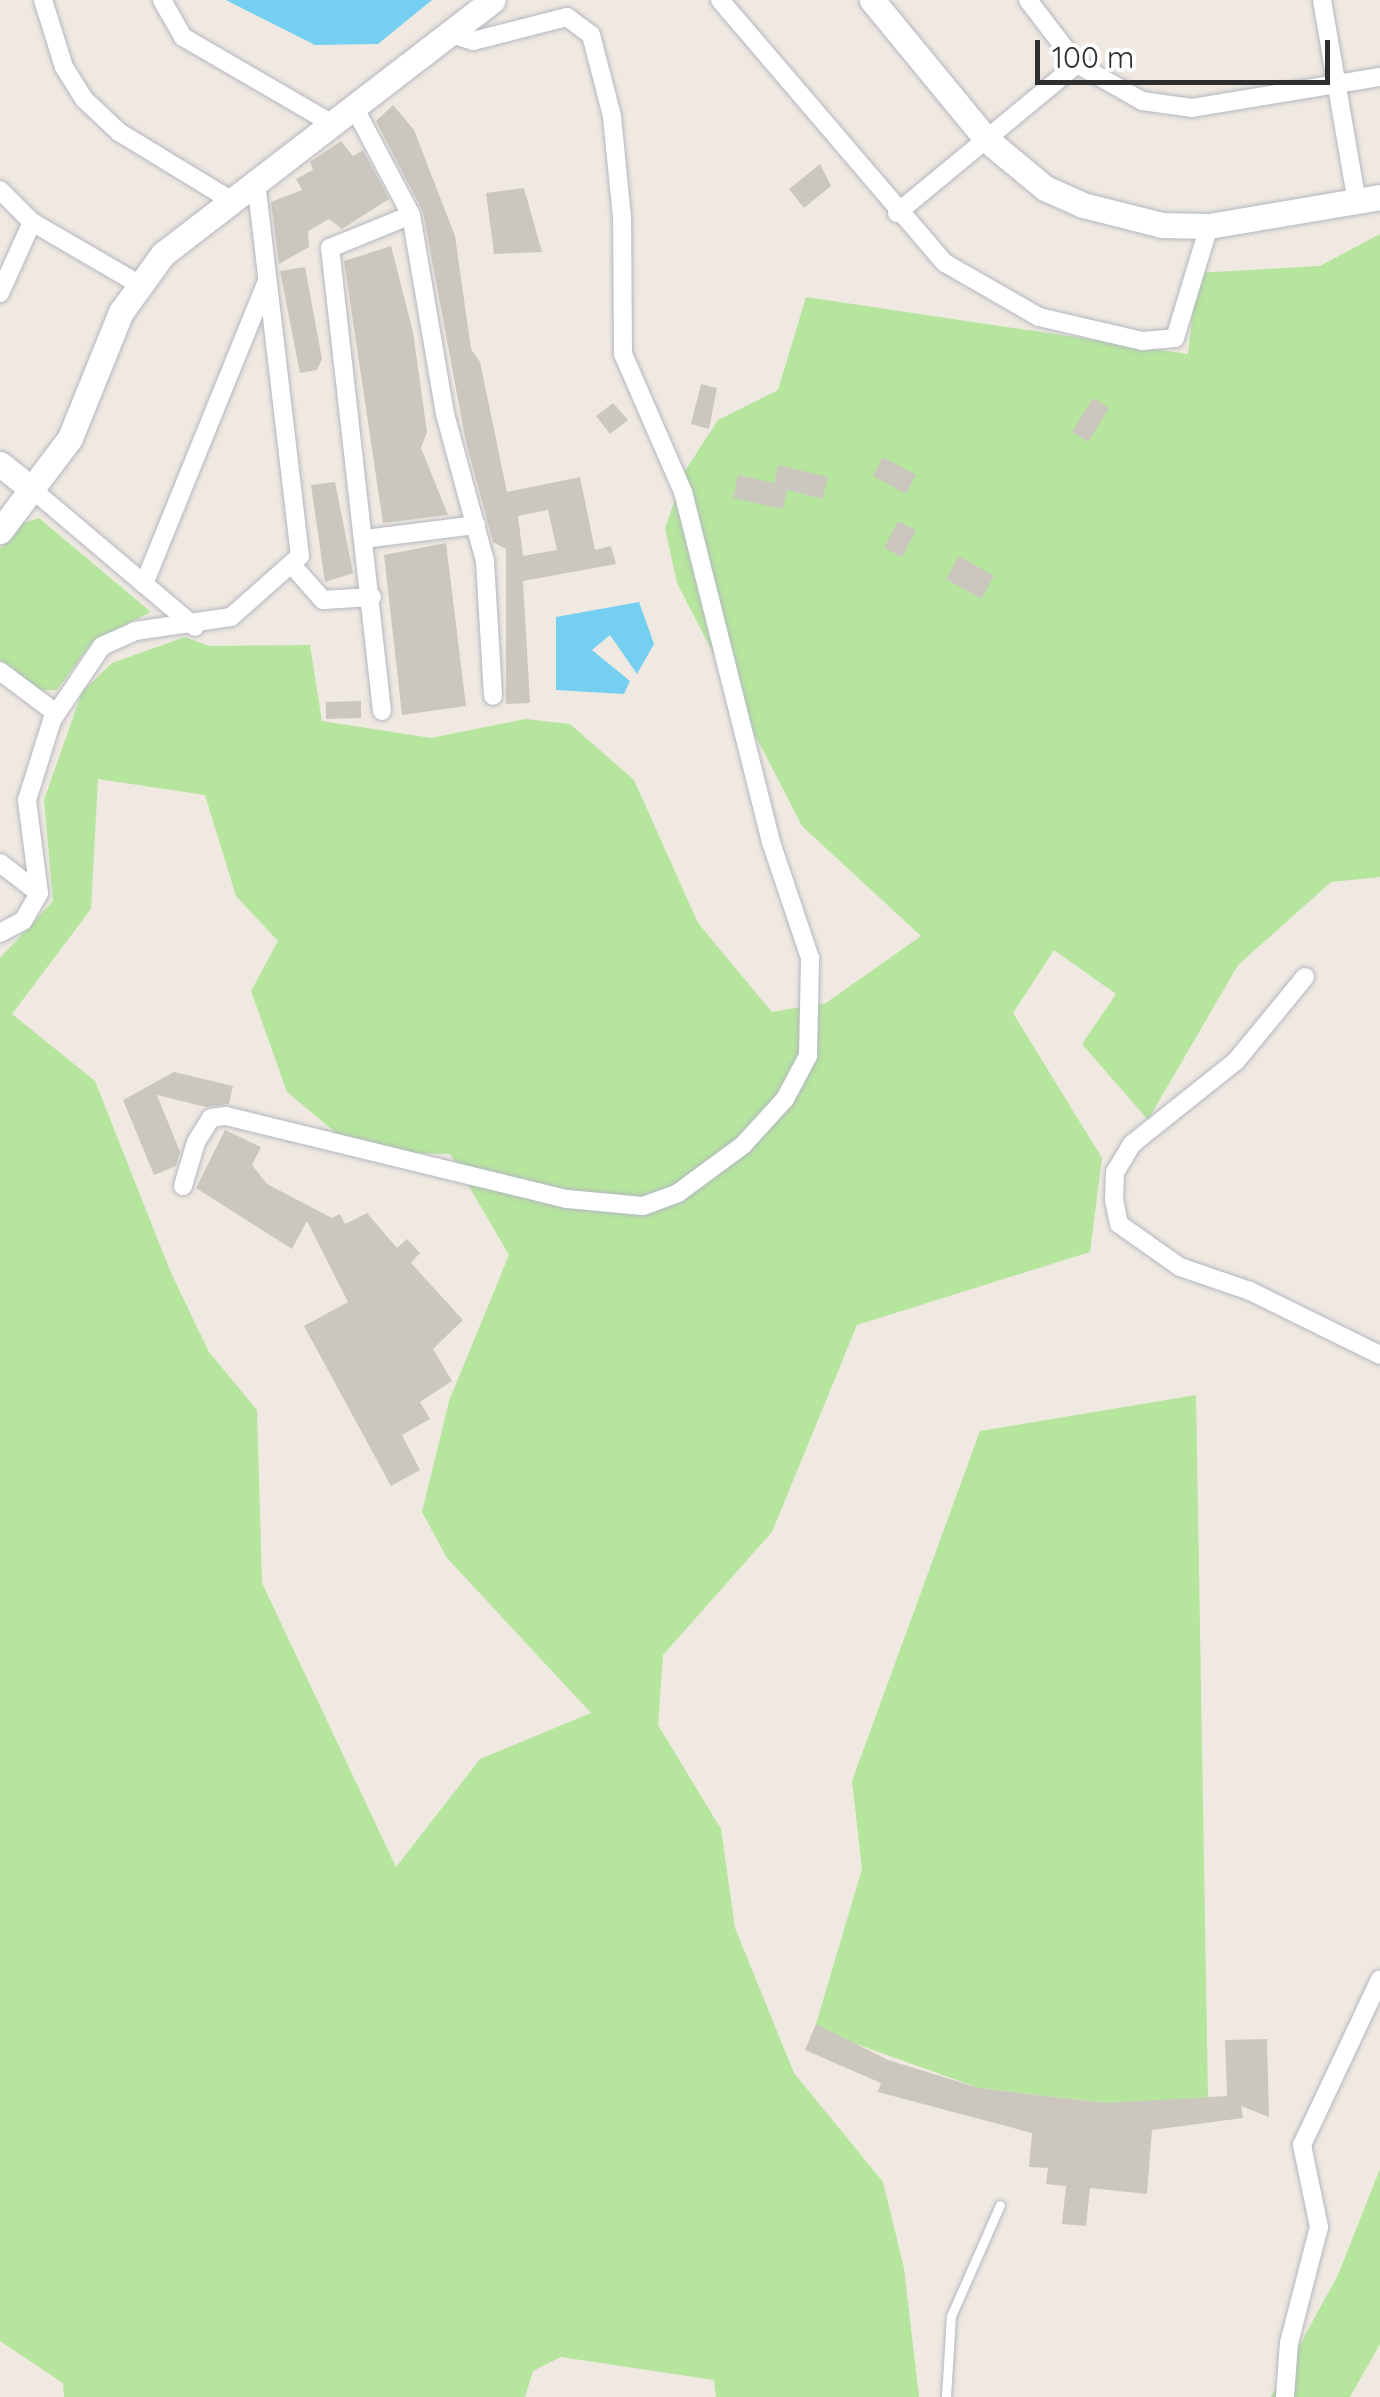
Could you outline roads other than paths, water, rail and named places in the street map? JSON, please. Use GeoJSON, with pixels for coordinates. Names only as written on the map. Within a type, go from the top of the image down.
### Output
{"type":"FeatureCollection","features":[{"type":"Feature","properties":{"kind":"street"},"geometry":{"type":"LineString","coordinates":[[43,0],[64,67],[85,100],[120,132],[232,201]]}},
{"type":"Feature","properties":{"kind":"street"},"geometry":{"type":"LineString","coordinates":[[162,0],[184,37],[331,123]]}},
{"type":"Feature","properties":{"kind":"street"},"geometry":{"type":"LineString","coordinates":[[0,531],[70,438],[137,284],[232,201],[493,0]]}},
{"type":"Feature","properties":{"kind":"street"},"geometry":{"type":"LineString","coordinates":[[720,0],[897,212],[945,263],[1022,308],[1142,341],[1175,338],[1209,226]]}},
{"type":"Feature","properties":{"kind":"street"},"geometry":{"type":"LineString","coordinates":[[872,0],[986,140],[1045,188],[1083,205],[1162,225],[1209,226],[1369,199],[1337,84],[1322,0]]}},
{"type":"Feature","properties":{"kind":"street"},"geometry":{"type":"LineString","coordinates":[[1029,1],[1077,64],[1142,102],[1192,108],[1380,77]]}},
{"type":"Feature","properties":{"kind":"street"},"geometry":{"type":"LineString","coordinates":[[183,1186],[196,1142],[211,1118],[226,1116],[567,1200],[643,1206],[678,1193],[744,1145],[786,1099],[808,1056],[810,958],[772,842],[682,492],[623,354],[622,217],[612,116],[591,35],[567,17],[473,41],[451,34]]}},
{"type":"Feature","properties":{"kind":"street"},"geometry":{"type":"LineString","coordinates":[[897,212],[1077,64]]}},
{"type":"Feature","properties":{"kind":"street"},"geometry":{"type":"LineString","coordinates":[[354,105],[412,214],[445,414],[476,525],[493,696]]}},
{"type":"Feature","properties":{"kind":"street"},"geometry":{"type":"LineString","coordinates":[[0,934],[23,921],[39,893],[26,800],[56,713],[102,646],[135,631],[195,627],[231,616],[300,556],[256,183]]}},
{"type":"Feature","properties":{"kind":"street"},"geometry":{"type":"LineString","coordinates":[[0,190],[32,222],[137,284]]}},
{"type":"Feature","properties":{"kind":"street"},"geometry":{"type":"LineString","coordinates":[[382,711],[330,248],[412,214]]}},
{"type":"Feature","properties":{"kind":"street"},"geometry":{"type":"LineString","coordinates":[[0,293],[32,222]]}},
{"type":"Feature","properties":{"kind":"street"},"geometry":{"type":"LineString","coordinates":[[144,584],[268,279]]}},
{"type":"Feature","properties":{"kind":"street"},"geometry":{"type":"LineString","coordinates":[[0,464],[195,627]]}},
{"type":"Feature","properties":{"kind":"street"},"geometry":{"type":"LineString","coordinates":[[364,539],[476,525]]}},
{"type":"Feature","properties":{"kind":"street"},"geometry":{"type":"LineString","coordinates":[[292,564],[322,600],[372,597]]}},
{"type":"Feature","properties":{"kind":"street"},"geometry":{"type":"LineString","coordinates":[[0,672],[56,713]]}},
{"type":"Feature","properties":{"kind":"street"},"geometry":{"type":"LineString","coordinates":[[0,863],[39,893]]}},
{"type":"Feature","properties":{"kind":"street"},"geometry":{"type":"LineString","coordinates":[[1305,977],[1236,1060],[1132,1144],[1116,1172],[1114,1200],[1119,1224],[1156,1253],[1380,1355]]}},
{"type":"Feature","properties":{"kind":"street"},"geometry":{"type":"LineString","coordinates":[[1285,2397],[1289,2342],[1319,2227],[1302,2145],[1380,1979]]}},
{"type":"Feature","properties":{"kind":"lane"},"geometry":{"type":"LineString","coordinates":[[946,2397],[951,2316],[1000,2204]]}},
{"type":"Feature","properties":{"kind":"water"},"geometry":{"type":"Polygon","coordinates":[[[226,0],[432,0],[378,44],[315,45],[226,0]]]}},
{"type":"Feature","properties":{"kind":"water"},"geometry":{"type":"Polygon","coordinates":[[[639,602],[654,644],[637,674],[610,635],[592,650],[630,681],[624,694],[556,690],[556,617],[639,602]]]}}]}
